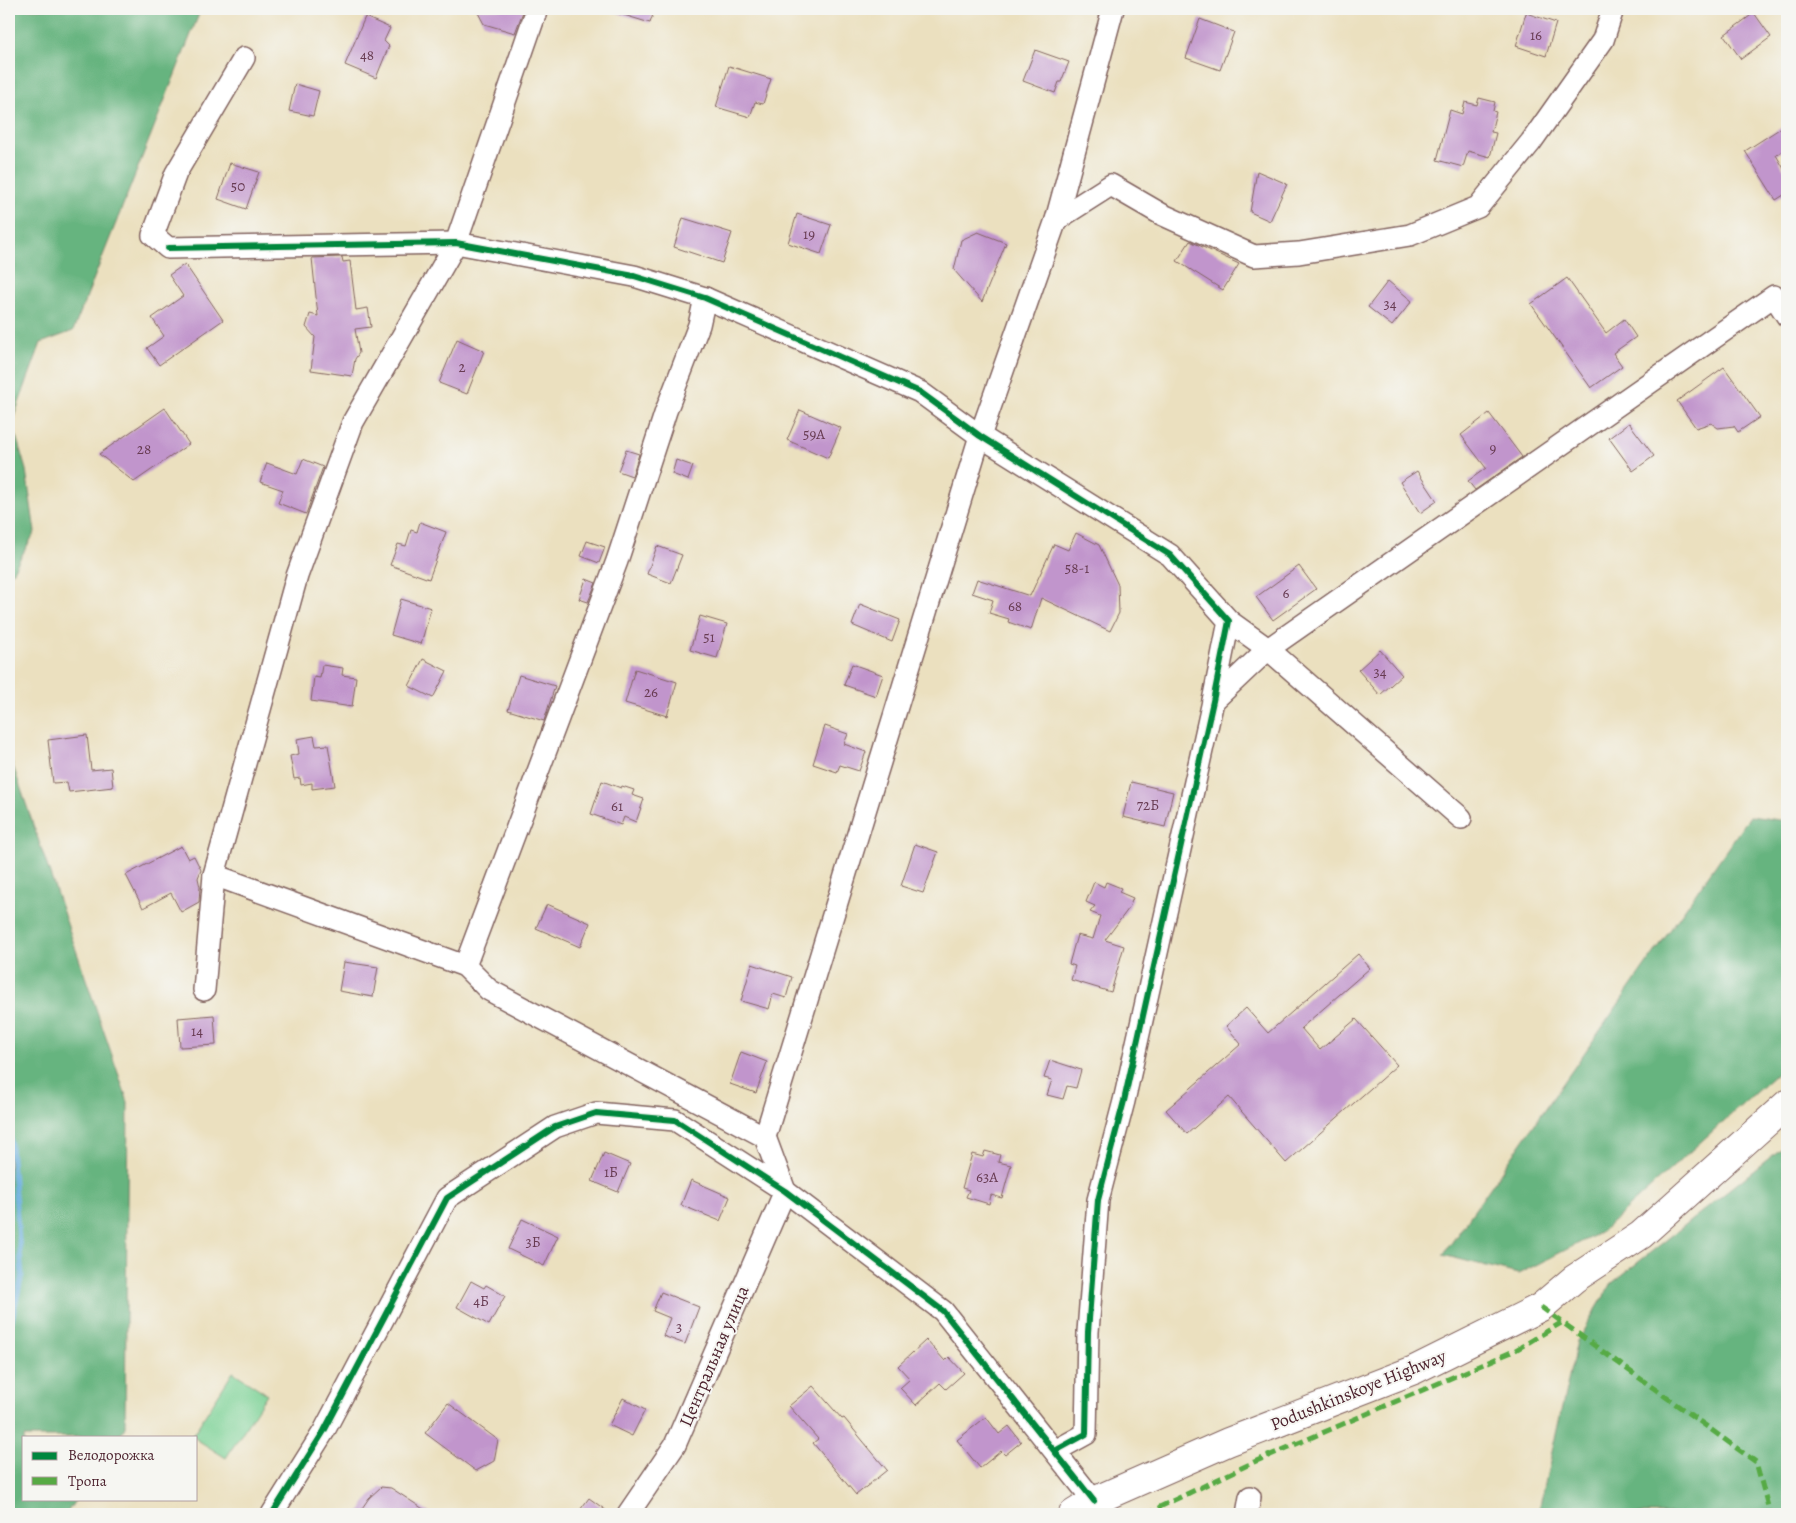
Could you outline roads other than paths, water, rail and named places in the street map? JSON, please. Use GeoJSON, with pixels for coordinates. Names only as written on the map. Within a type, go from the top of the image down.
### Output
{"type":"FeatureCollection","features":[{"type":"Feature","properties":{"kind":"main road","name":"Podushkinskoye Highway"},"geometry":{"type":"LineString","coordinates":[[1083,1508],[1228,1442],[1414,1370],[1540,1307],[1574,1279],[1641,1234],[1787,1104]]}},
{"type":"Feature","properties":{"kind":"street"},"geometry":{"type":"LineString","coordinates":[[204,990],[214,875],[297,576],[353,422],[456,243],[537,9]]}},
{"type":"Feature","properties":{"kind":"street"},"geometry":{"type":"LineString","coordinates":[[785,1190],[765,1137],[980,436],[1056,220],[1113,9]]}},
{"type":"Feature","properties":{"kind":"street"},"geometry":{"type":"LineString","coordinates":[[1056,220],[1111,185],[1161,214],[1254,256],[1299,253],[1410,235],[1478,207],[1531,142],[1603,40],[1613,9]]}},
{"type":"Feature","properties":{"kind":"street"},"geometry":{"type":"LineString","coordinates":[[244,58],[176,173],[153,234],[168,248],[456,243],[634,276],[705,298],[920,392],[980,436],[1170,555],[1229,621],[1268,649],[1461,818]]}},
{"type":"Feature","properties":{"kind":"street"},"geometry":{"type":"LineString","coordinates":[[1213,701],[1268,649],[1774,296],[1787,316]]}},
{"type":"Feature","properties":{"kind":"street"},"geometry":{"type":"LineString","coordinates":[[465,966],[617,561],[666,411],[699,325],[705,298]]}},
{"type":"Feature","properties":{"kind":"street"},"geometry":{"type":"LineString","coordinates":[[1055,1451],[1086,1434],[1088,1332],[1098,1200],[1124,1101],[1229,621]]}},
{"type":"Feature","properties":{"kind":"street"},"geometry":{"type":"LineString","coordinates":[[214,875],[465,966],[489,990],[765,1137]]}},
{"type":"Feature","properties":{"kind":"street"},"geometry":{"type":"LineString","coordinates":[[272,1514],[324,1431],[447,1198],[555,1127],[596,1112],[675,1120],[785,1190],[943,1311],[1055,1451],[1083,1508]]}},
{"type":"Feature","properties":{"kind":"street","name":"Центральная улица"},"geometry":{"type":"LineString","coordinates":[[628,1514],[675,1445],[785,1190]]}},
{"type":"Feature","properties":{"kind":"waterway"},"geometry":{"type":"LineString","coordinates":[[9,1123],[22,1275],[9,1333]]}}]}
